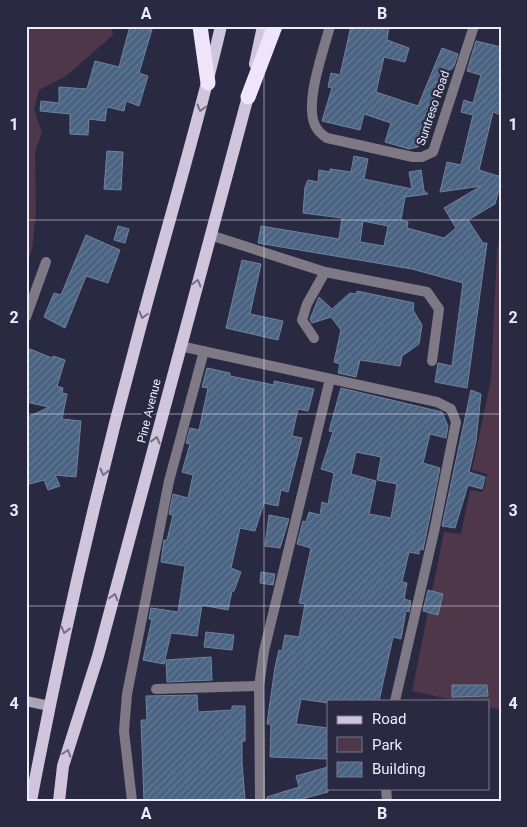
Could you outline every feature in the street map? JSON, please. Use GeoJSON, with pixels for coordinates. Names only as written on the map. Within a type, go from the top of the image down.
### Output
{"type":"FeatureCollection","features":[{"type":"Feature","properties":{"kind":"highway"},"geometry":{"type":"LineString","coordinates":[[200,26],[208,83]]}},
{"type":"Feature","properties":{"kind":"highway"},"geometry":{"type":"LineString","coordinates":[[248,97],[275,26]]}},
{"type":"Feature","properties":{"kind":"main road"},"geometry":{"type":"LineString","coordinates":[[31,801],[63,637],[138,334],[208,83],[221,26]]}},
{"type":"Feature","properties":{"kind":"main road","name":"Pine Avenue"},"geometry":{"type":"LineString","coordinates":[[59,801],[63,766],[98,656],[248,97],[263,26]]}},
{"type":"Feature","properties":{"kind":"street","name":"Suntreso Road"},"geometry":{"type":"LineString","coordinates":[[330,26],[312,99],[313,121],[318,130],[327,138],[413,158],[429,155],[433,152],[474,26]]}},
{"type":"Feature","properties":{"kind":"street"},"geometry":{"type":"LineString","coordinates":[[210,235],[325,272],[427,292],[439,309],[432,361]]}},
{"type":"Feature","properties":{"kind":"street"},"geometry":{"type":"LineString","coordinates":[[26,317],[46,262]]}},
{"type":"Feature","properties":{"kind":"street"},"geometry":{"type":"LineString","coordinates":[[314,338],[302,320],[307,304],[325,272]]}},
{"type":"Feature","properties":{"kind":"street"},"geometry":{"type":"LineString","coordinates":[[180,346],[437,402],[451,409],[456,422],[434,532],[395,700]]}},
{"type":"Feature","properties":{"kind":"street"},"geometry":{"type":"LineString","coordinates":[[132,801],[124,731],[127,694],[169,481],[204,351]]}},
{"type":"Feature","properties":{"kind":"street"},"geometry":{"type":"LineString","coordinates":[[260,801],[259,686],[264,652],[330,380]]}},
{"type":"Feature","properties":{"kind":"street"},"geometry":{"type":"LineString","coordinates":[[156,690],[259,686]]}},
{"type":"Feature","properties":{"kind":"street"},"geometry":{"type":"LineString","coordinates":[[26,701],[49,706]]}},
{"type":"Feature","properties":{"kind":"green space"},"geometry":{"type":"Polygon","coordinates":[[[26,26],[112,26],[113,35],[66,76],[39,90],[34,109],[42,133],[35,152],[36,212],[32,250],[26,266],[26,26]]]}},
{"type":"Feature","properties":{"kind":"green space"},"geometry":{"type":"Polygon","coordinates":[[[501,234],[501,706],[498,709],[490,707],[490,700],[453,700],[412,691],[444,532],[461,534],[470,490],[483,492],[487,474],[472,470],[491,379],[497,251],[501,234]]]}},
{"type":"Feature","properties":{"kind":"building"},"geometry":{"type":"Polygon","coordinates":[[[130,26],[153,26],[139,73],[148,76],[139,106],[126,101],[124,111],[107,107],[105,121],[89,119],[88,135],[70,134],[70,114],[40,111],[41,101],[59,103],[59,87],[87,89],[95,61],[119,67],[130,26]]]}},
{"type":"Feature","properties":{"kind":"building"},"geometry":{"type":"Polygon","coordinates":[[[351,26],[389,26],[387,40],[409,48],[405,62],[384,57],[376,92],[418,106],[442,48],[458,54],[454,66],[451,70],[449,69],[418,147],[409,149],[385,142],[391,123],[364,114],[360,130],[322,121],[332,88],[328,87],[331,73],[340,75],[351,26]]]}},
{"type":"Feature","properties":{"kind":"building"},"geometry":{"type":"Polygon","coordinates":[[[476,41],[501,47],[501,115],[493,112],[479,170],[498,176],[501,174],[501,183],[495,204],[468,220],[483,243],[487,243],[467,388],[435,382],[438,363],[452,366],[463,283],[412,269],[258,243],[261,226],[339,239],[342,218],[303,213],[305,187],[308,180],[318,182],[319,170],[330,172],[330,169],[351,172],[354,156],[368,159],[364,179],[412,189],[409,172],[421,170],[424,191],[428,194],[405,197],[401,220],[408,222],[407,228],[444,238],[456,228],[444,208],[481,186],[440,192],[447,162],[461,165],[473,115],[461,112],[464,100],[473,103],[481,75],[467,71],[476,41]],[[363,221],[360,242],[384,246],[388,226],[363,221]]]}},
{"type":"Feature","properties":{"kind":"building"},"geometry":{"type":"Polygon","coordinates":[[[107,151],[123,152],[121,190],[104,189],[107,151]]]}},
{"type":"Feature","properties":{"kind":"building"},"geometry":{"type":"Polygon","coordinates":[[[118,226],[129,229],[125,243],[114,240],[118,226]]]}},
{"type":"Feature","properties":{"kind":"building"},"geometry":{"type":"Polygon","coordinates":[[[86,235],[120,250],[108,283],[86,276],[65,328],[44,317],[54,293],[61,295],[86,235]]]}},
{"type":"Feature","properties":{"kind":"building"},"geometry":{"type":"Polygon","coordinates":[[[242,260],[261,264],[250,314],[283,321],[278,340],[226,328],[242,260]]]}},
{"type":"Feature","properties":{"kind":"building"},"geometry":{"type":"Polygon","coordinates":[[[357,291],[414,303],[413,310],[422,325],[419,344],[402,356],[400,366],[360,360],[356,377],[338,373],[340,364],[334,362],[341,330],[331,317],[312,323],[310,319],[319,297],[332,309],[350,293],[356,294],[357,291]]]}},
{"type":"Feature","properties":{"kind":"building"},"geometry":{"type":"Polygon","coordinates":[[[30,349],[52,358],[53,356],[65,360],[57,386],[63,388],[62,393],[67,394],[62,419],[81,421],[76,477],[55,475],[60,486],[48,490],[44,480],[26,485],[26,418],[49,407],[26,402],[26,357],[30,349]]]}},
{"type":"Feature","properties":{"kind":"building"},"geometry":{"type":"Polygon","coordinates":[[[207,368],[230,373],[230,376],[274,385],[274,381],[314,389],[308,411],[298,409],[292,436],[302,438],[288,492],[281,490],[278,506],[264,503],[255,531],[240,528],[231,568],[241,572],[234,591],[232,591],[228,610],[202,605],[197,636],[171,633],[164,664],[143,660],[152,619],[149,619],[151,608],[178,612],[185,566],[161,562],[164,540],[167,540],[173,515],[169,514],[173,494],[188,498],[193,475],[182,472],[190,444],[186,443],[190,428],[199,430],[208,388],[202,387],[207,368]]]}},
{"type":"Feature","properties":{"kind":"building"},"geometry":{"type":"Polygon","coordinates":[[[341,388],[442,412],[448,426],[446,438],[430,434],[423,463],[440,468],[423,550],[420,549],[419,554],[409,552],[402,582],[407,583],[404,599],[411,601],[409,612],[406,611],[401,639],[393,637],[379,700],[327,700],[327,703],[301,699],[296,724],[327,728],[327,759],[270,757],[271,724],[267,724],[275,667],[279,650],[282,651],[285,635],[299,637],[305,604],[299,603],[311,548],[297,544],[303,521],[306,522],[309,512],[320,515],[322,502],[328,504],[334,473],[321,469],[333,432],[329,431],[341,388]],[[356,452],[351,474],[376,481],[369,514],[391,518],[397,484],[377,480],[381,457],[356,452]]]}},
{"type":"Feature","properties":{"kind":"building"},"geometry":{"type":"Polygon","coordinates":[[[471,390],[481,394],[476,441],[469,472],[485,477],[482,489],[468,485],[455,528],[442,526],[471,390]]]}},
{"type":"Feature","properties":{"kind":"building"},"geometry":{"type":"Polygon","coordinates":[[[269,515],[289,519],[280,548],[265,546],[269,515]]]}},
{"type":"Feature","properties":{"kind":"building"},"geometry":{"type":"Polygon","coordinates":[[[261,572],[275,574],[273,585],[260,583],[261,572]]]}},
{"type":"Feature","properties":{"kind":"building"},"geometry":{"type":"Polygon","coordinates":[[[428,590],[443,594],[438,615],[423,611],[428,590]]]}},
{"type":"Feature","properties":{"kind":"building"},"geometry":{"type":"Polygon","coordinates":[[[206,632],[234,635],[232,650],[204,647],[206,632]]]}},
{"type":"Feature","properties":{"kind":"building"},"geometry":{"type":"Polygon","coordinates":[[[211,657],[212,680],[167,682],[166,660],[211,657]]]}},
{"type":"Feature","properties":{"kind":"building"},"geometry":{"type":"Polygon","coordinates":[[[452,685],[487,685],[488,696],[452,697],[452,685]]]}},
{"type":"Feature","properties":{"kind":"building"},"geometry":{"type":"Polygon","coordinates":[[[197,695],[198,712],[232,710],[232,706],[245,706],[245,741],[242,741],[242,763],[245,799],[144,801],[141,720],[147,720],[146,696],[197,695]]]}},
{"type":"Feature","properties":{"kind":"building"},"geometry":{"type":"Polygon","coordinates":[[[327,767],[328,792],[294,801],[267,801],[267,797],[299,787],[296,776],[327,767]]]}}]}
